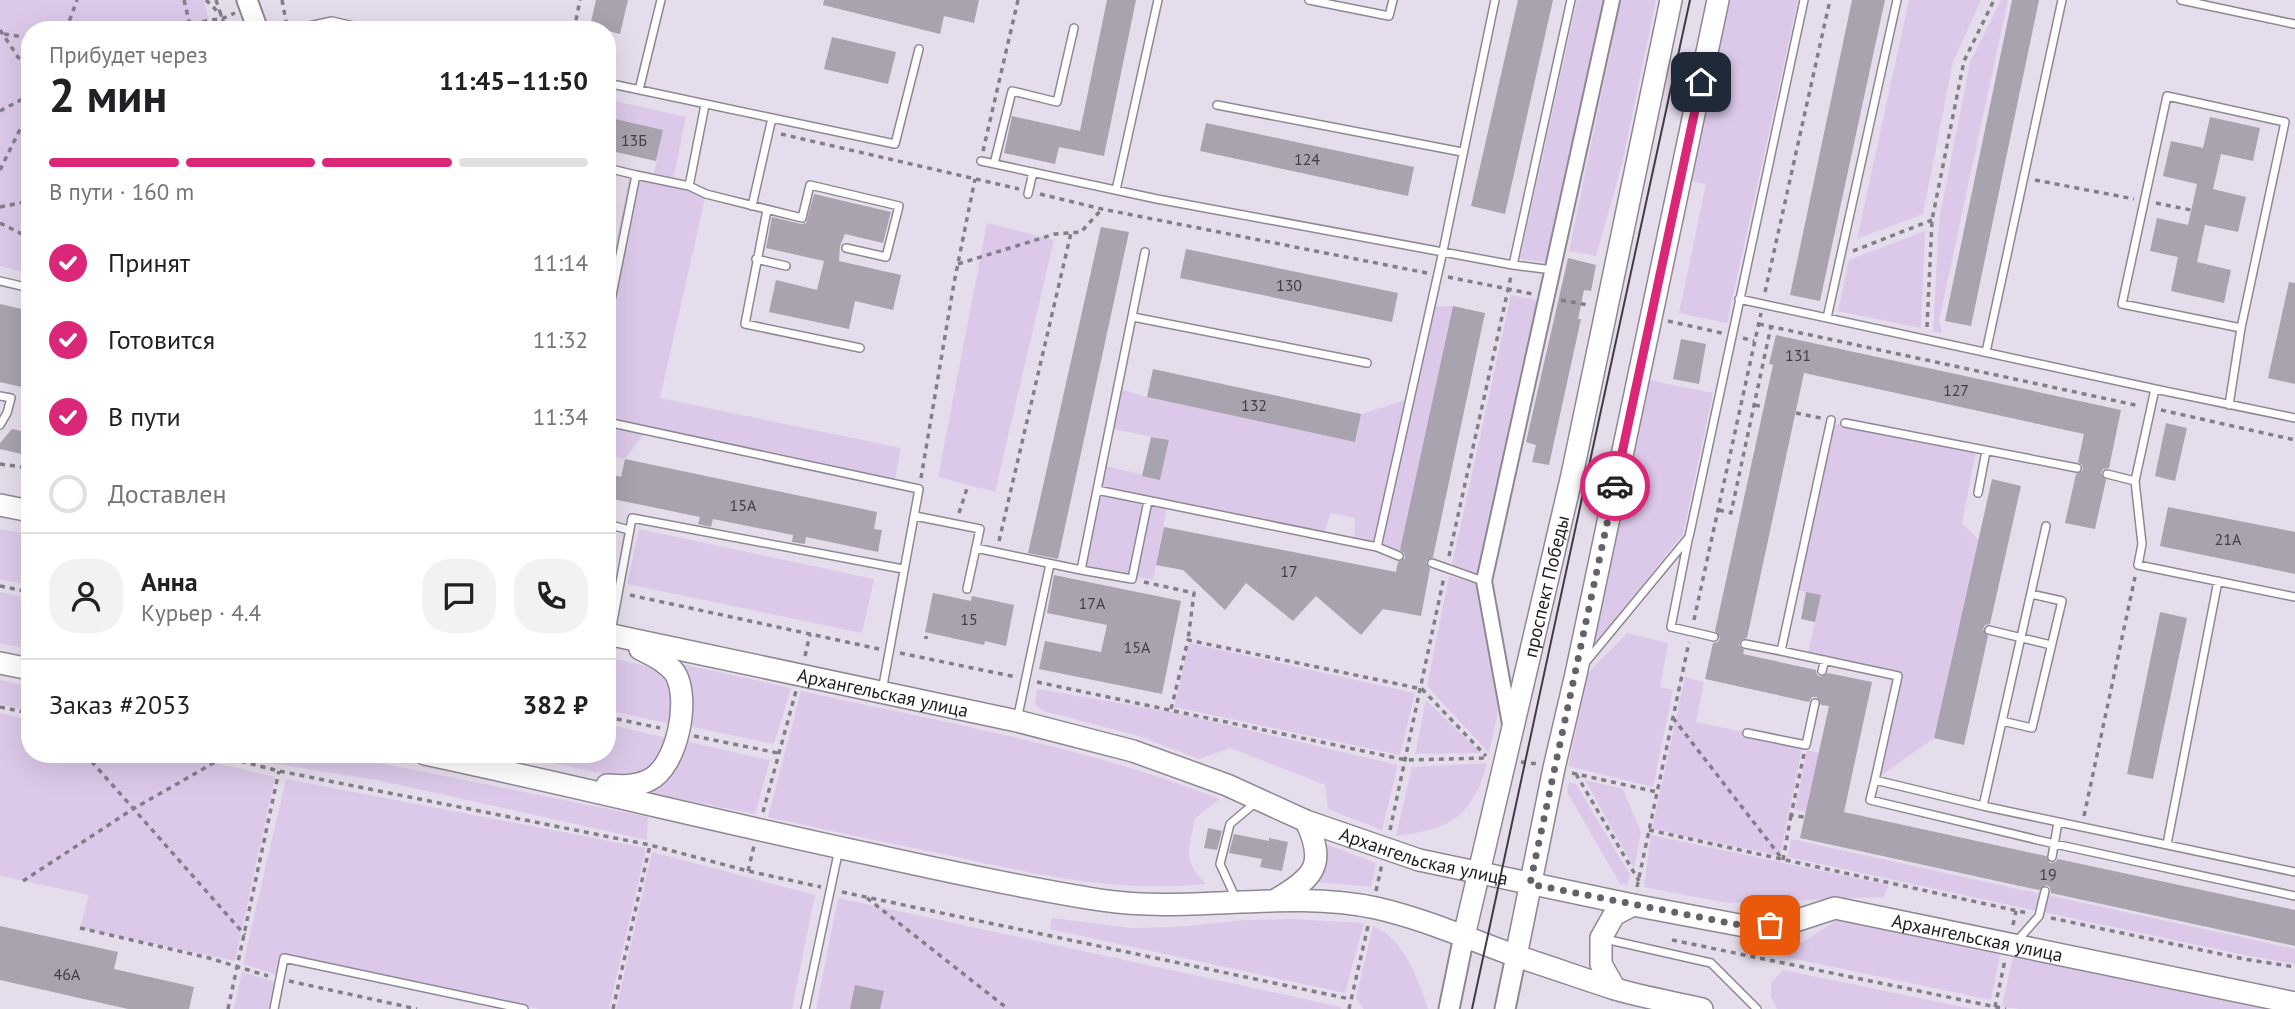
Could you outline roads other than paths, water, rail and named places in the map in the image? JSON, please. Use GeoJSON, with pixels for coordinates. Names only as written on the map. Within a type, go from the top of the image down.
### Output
{"type":"FeatureCollection","features":[{"type":"Feature","properties":{"kind":"main road"},"geometry":{"type":"LineString","coordinates":[[247,0],[255,21]]}},
{"type":"Feature","properties":{"kind":"main road","name":"проспект Победы"},"geometry":{"type":"LineString","coordinates":[[1449,1009],[1478,873],[1496,759],[1511,728],[1572,475],[1671,0]]}},
{"type":"Feature","properties":{"kind":"main road"},"geometry":{"type":"LineString","coordinates":[[1505,1009],[1718,0]]}},
{"type":"Feature","properties":{"kind":"main road"},"geometry":{"type":"LineString","coordinates":[[0,505],[21,509]]}},
{"type":"Feature","properties":{"kind":"main road","name":"Архангельская улица"},"geometry":{"type":"LineString","coordinates":[[616,636],[1017,721],[1133,751],[1385,850],[1478,873],[1750,927],[1789,923],[1835,908],[2295,1003]]}},
{"type":"Feature","properties":{"kind":"main road"},"geometry":{"type":"LineString","coordinates":[[566,784],[633,786],[651,780],[664,769],[670,757],[683,709],[682,691],[675,674],[663,660],[616,638]]}},
{"type":"Feature","properties":{"kind":"main road"},"geometry":{"type":"LineString","coordinates":[[0,663],[21,668]]}},
{"type":"Feature","properties":{"kind":"main road"},"geometry":{"type":"LineString","coordinates":[[467,763],[1029,889],[1106,901],[1170,905],[1277,900],[1348,903],[1408,916],[1615,989],[1702,1009]]}},
{"type":"Feature","properties":{"kind":"main road"},"geometry":{"type":"LineString","coordinates":[[1277,900],[1303,884],[1311,873],[1316,848],[1306,821]]}},
{"type":"Feature","properties":{"kind":"main road"},"geometry":{"type":"LineString","coordinates":[[1615,989],[1601,964],[1601,938],[1614,915],[1633,905]]}},
{"type":"Feature","properties":{"kind":"street"},"geometry":{"type":"LineString","coordinates":[[1511,728],[1484,581],[1612,0]]}},
{"type":"Feature","properties":{"kind":"lane"},"geometry":{"type":"LineString","coordinates":[[639,90],[661,0]]}},
{"type":"Feature","properties":{"kind":"lane"},"geometry":{"type":"LineString","coordinates":[[1116,190],[1158,0]]}},
{"type":"Feature","properties":{"kind":"lane"},"geometry":{"type":"LineString","coordinates":[[1310,0],[1390,16],[1393,0]]}},
{"type":"Feature","properties":{"kind":"lane"},"geometry":{"type":"LineString","coordinates":[[1377,547],[1495,0]]}},
{"type":"Feature","properties":{"kind":"lane"},"geometry":{"type":"LineString","coordinates":[[1513,265],[1571,0]]}},
{"type":"Feature","properties":{"kind":"lane"},"geometry":{"type":"LineString","coordinates":[[1714,638],[1671,627],[1804,0]]}},
{"type":"Feature","properties":{"kind":"lane"},"geometry":{"type":"LineString","coordinates":[[1827,318],[1897,0]]}},
{"type":"Feature","properties":{"kind":"lane"},"geometry":{"type":"LineString","coordinates":[[1986,352],[2062,0]]}},
{"type":"Feature","properties":{"kind":"lane"},"geometry":{"type":"LineString","coordinates":[[2181,0],[2294,24]]}},
{"type":"Feature","properties":{"kind":"lane"},"geometry":{"type":"LineString","coordinates":[[994,164],[1012,91],[1057,102],[1074,28]]}},
{"type":"Feature","properties":{"kind":"lane"},"geometry":{"type":"LineString","coordinates":[[616,85],[895,144],[919,49]]}},
{"type":"Feature","properties":{"kind":"lane"},"geometry":{"type":"LineString","coordinates":[[2229,405],[2241,328],[2286,122],[2167,96],[2122,304],[2241,328]]}},
{"type":"Feature","properties":{"kind":"lane"},"geometry":{"type":"LineString","coordinates":[[689,186],[705,105]]}},
{"type":"Feature","properties":{"kind":"lane"},"geometry":{"type":"LineString","coordinates":[[1217,105],[1462,152]]}},
{"type":"Feature","properties":{"kind":"lane"},"geometry":{"type":"LineString","coordinates":[[752,206],[772,118]]}},
{"type":"Feature","properties":{"kind":"lane"},"geometry":{"type":"LineString","coordinates":[[981,161],[1116,190],[1513,265],[1553,270]]}},
{"type":"Feature","properties":{"kind":"lane"},"geometry":{"type":"LineString","coordinates":[[616,170],[689,186],[706,194],[802,218],[810,185],[900,206],[886,257],[846,248]]}},
{"type":"Feature","properties":{"kind":"lane"},"geometry":{"type":"LineString","coordinates":[[1028,193],[1032,172]]}},
{"type":"Feature","properties":{"kind":"lane"},"geometry":{"type":"LineString","coordinates":[[616,275],[636,175]]}},
{"type":"Feature","properties":{"kind":"lane"},"geometry":{"type":"LineString","coordinates":[[767,210],[745,324],[860,348]]}},
{"type":"Feature","properties":{"kind":"lane"},"geometry":{"type":"LineString","coordinates":[[1081,570],[1145,252]]}},
{"type":"Feature","properties":{"kind":"lane"},"geometry":{"type":"LineString","coordinates":[[756,259],[786,266]]}},
{"type":"Feature","properties":{"kind":"lane"},"geometry":{"type":"LineString","coordinates":[[0,281],[21,286]]}},
{"type":"Feature","properties":{"kind":"lane"},"geometry":{"type":"LineString","coordinates":[[1739,299],[2295,418]]}},
{"type":"Feature","properties":{"kind":"lane"},"geometry":{"type":"LineString","coordinates":[[1133,317],[1367,363]]}},
{"type":"Feature","properties":{"kind":"lane"},"geometry":{"type":"LineString","coordinates":[[2155,389],[2135,481],[2142,544],[2138,565],[2295,597]]}},
{"type":"Feature","properties":{"kind":"lane"},"geometry":{"type":"LineString","coordinates":[[0,396],[11,398],[8,413],[0,425]]}},
{"type":"Feature","properties":{"kind":"lane"},"geometry":{"type":"LineString","coordinates":[[1781,651],[1830,420]]}},
{"type":"Feature","properties":{"kind":"lane"},"geometry":{"type":"LineString","coordinates":[[1845,423],[2077,468]]}},
{"type":"Feature","properties":{"kind":"lane"},"geometry":{"type":"LineString","coordinates":[[616,424],[919,489],[882,692]]}},
{"type":"Feature","properties":{"kind":"lane"},"geometry":{"type":"LineString","coordinates":[[1978,493],[1986,451]]}},
{"type":"Feature","properties":{"kind":"lane"},"geometry":{"type":"LineString","coordinates":[[2107,474],[2135,481]]}},
{"type":"Feature","properties":{"kind":"lane"},"geometry":{"type":"LineString","coordinates":[[1097,490],[1377,547],[1399,556]]}},
{"type":"Feature","properties":{"kind":"lane"},"geometry":{"type":"LineString","coordinates":[[976,548],[1132,579],[1148,501]]}},
{"type":"Feature","properties":{"kind":"lane"},"geometry":{"type":"LineString","coordinates":[[915,516],[980,529],[967,589]]}},
{"type":"Feature","properties":{"kind":"lane"},"geometry":{"type":"LineString","coordinates":[[616,602],[632,518],[903,569]]}},
{"type":"Feature","properties":{"kind":"lane"},"geometry":{"type":"LineString","coordinates":[[616,526],[629,530]]}},
{"type":"Feature","properties":{"kind":"lane"},"geometry":{"type":"LineString","coordinates":[[1983,806],[2046,526]]}},
{"type":"Feature","properties":{"kind":"lane"},"geometry":{"type":"LineString","coordinates":[[1576,674],[1689,537]]}},
{"type":"Feature","properties":{"kind":"lane"},"geometry":{"type":"LineString","coordinates":[[1432,563],[1484,581]]}},
{"type":"Feature","properties":{"kind":"lane"},"geometry":{"type":"LineString","coordinates":[[1017,721],[1050,564]]}},
{"type":"Feature","properties":{"kind":"lane"},"geometry":{"type":"LineString","coordinates":[[2167,844],[2218,581]]}},
{"type":"Feature","properties":{"kind":"lane"},"geometry":{"type":"LineString","coordinates":[[2003,721],[2032,728],[2062,601],[2031,594]]}},
{"type":"Feature","properties":{"kind":"lane"},"geometry":{"type":"LineString","coordinates":[[1989,630],[2052,645]]}},
{"type":"Feature","properties":{"kind":"lane"},"geometry":{"type":"LineString","coordinates":[[1745,644],[1898,676],[1870,800],[2055,844],[2295,896]]}},
{"type":"Feature","properties":{"kind":"lane"},"geometry":{"type":"LineString","coordinates":[[1822,671],[1825,660]]}},
{"type":"Feature","properties":{"kind":"lane"},"geometry":{"type":"LineString","coordinates":[[1747,733],[1806,745],[1815,703]]}},
{"type":"Feature","properties":{"kind":"lane"},"geometry":{"type":"LineString","coordinates":[[1875,780],[1983,806],[2295,872]]}},
{"type":"Feature","properties":{"kind":"lane"},"geometry":{"type":"LineString","coordinates":[[1237,901],[1220,864],[1230,824],[1259,800]]}},
{"type":"Feature","properties":{"kind":"lane"},"geometry":{"type":"LineString","coordinates":[[2052,857],[2059,822]]}},
{"type":"Feature","properties":{"kind":"lane"},"geometry":{"type":"LineString","coordinates":[[805,1009],[839,848]]}},
{"type":"Feature","properties":{"kind":"lane"},"geometry":{"type":"LineString","coordinates":[[2015,944],[2039,916],[2045,891]]}},
{"type":"Feature","properties":{"kind":"lane"},"geometry":{"type":"LineString","coordinates":[[1601,938],[1711,963],[1757,1009]]}},
{"type":"Feature","properties":{"kind":"lane"},"geometry":{"type":"LineString","coordinates":[[274,1009],[284,958],[524,1009]]}},
{"type":"Feature","properties":{"kind":"tram line"},"geometry":{"type":"LineString","coordinates":[[1472,1009],[1690,0]]}}]}
